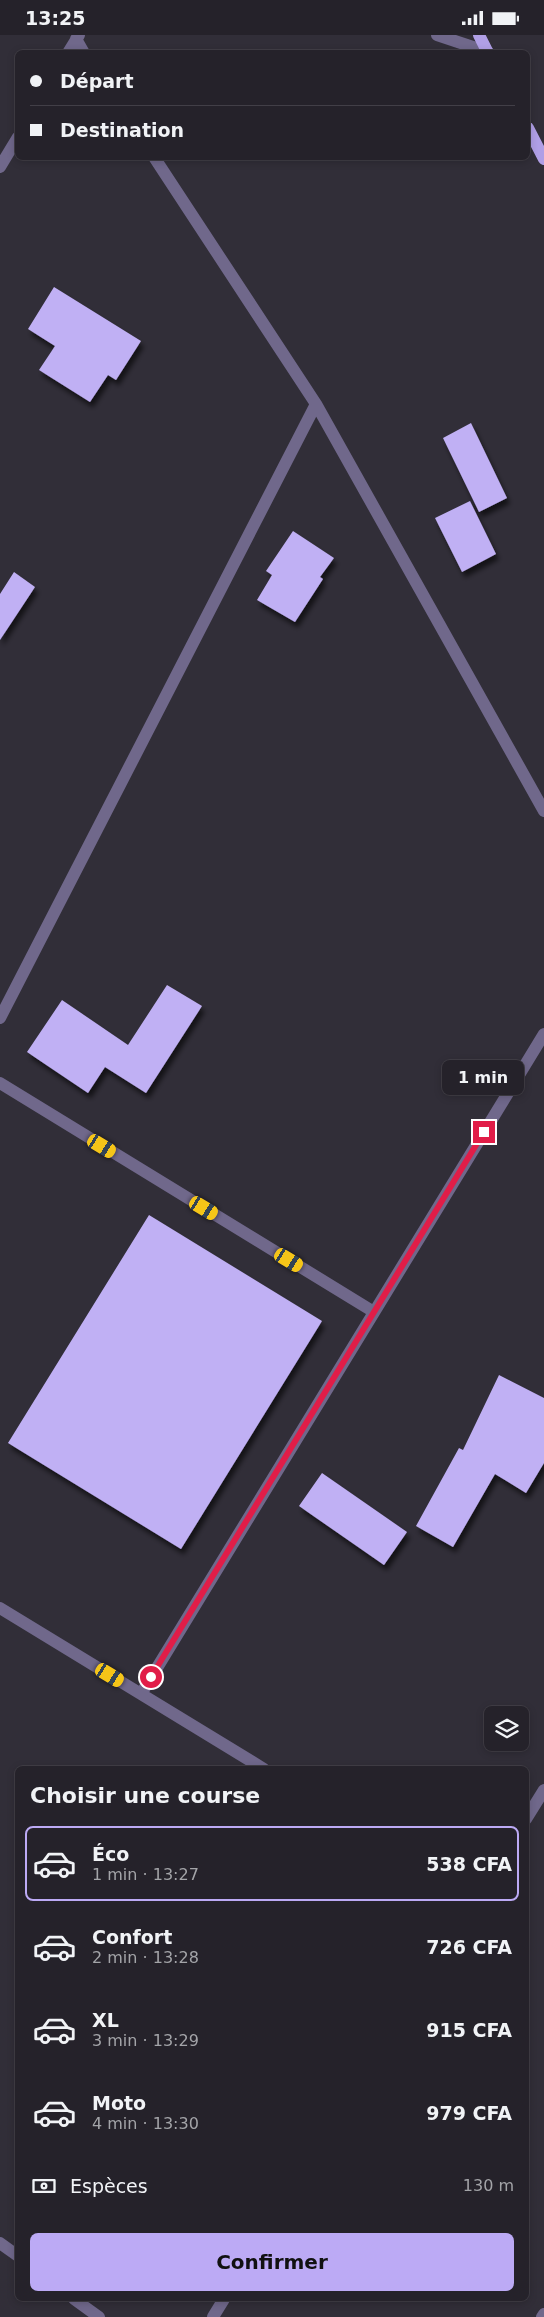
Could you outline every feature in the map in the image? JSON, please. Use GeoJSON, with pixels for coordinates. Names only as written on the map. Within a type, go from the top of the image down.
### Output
{"type":"FeatureCollection","features":[{"type":"Feature","properties":{"kind":"main road"},"geometry":{"type":"LineString","coordinates":[[479,35],[487,50]]}},
{"type":"Feature","properties":{"kind":"main road"},"geometry":{"type":"LineString","coordinates":[[530,132],[544,159]]}},
{"type":"Feature","properties":{"kind":"street"},"geometry":{"type":"LineString","coordinates":[[438,35],[482,50]]}},
{"type":"Feature","properties":{"kind":"street"},"geometry":{"type":"LineString","coordinates":[[70,50],[77,37]]}},
{"type":"Feature","properties":{"kind":"street"},"geometry":{"type":"LineString","coordinates":[[77,37],[83,50]]}},
{"type":"Feature","properties":{"kind":"street"},"geometry":{"type":"LineString","coordinates":[[0,167],[15,142]]}},
{"type":"Feature","properties":{"kind":"street"},"geometry":{"type":"LineString","coordinates":[[156,160],[316,403],[544,811]]}},
{"type":"Feature","properties":{"kind":"street"},"geometry":{"type":"LineString","coordinates":[[0,1019],[316,403]]}},
{"type":"Feature","properties":{"kind":"street"},"geometry":{"type":"LineString","coordinates":[[141,1694],[544,1034]]}},
{"type":"Feature","properties":{"kind":"street"},"geometry":{"type":"LineString","coordinates":[[0,1083],[374,1312]]}},
{"type":"Feature","properties":{"kind":"street"},"geometry":{"type":"LineString","coordinates":[[0,1608],[259,1766]]}},
{"type":"Feature","properties":{"kind":"street"},"geometry":{"type":"LineString","coordinates":[[529,1814],[544,1790]]}},
{"type":"Feature","properties":{"kind":"street"},"geometry":{"type":"LineString","coordinates":[[0,2243],[15,2254]]}},
{"type":"Feature","properties":{"kind":"street"},"geometry":{"type":"LineString","coordinates":[[77,2301],[99,2317]]}},
{"type":"Feature","properties":{"kind":"street"},"geometry":{"type":"LineString","coordinates":[[213,2317],[223,2301]]}},
{"type":"Feature","properties":{"kind":"building"},"geometry":{"type":"Polygon","coordinates":[[[54,287],[141,341],[116,380],[108,375],[90,402],[39,370],[55,346],[28,329],[54,287]]]}},
{"type":"Feature","properties":{"kind":"building"},"geometry":{"type":"Polygon","coordinates":[[[471,423],[507,498],[479,512],[443,438],[471,423]]]}},
{"type":"Feature","properties":{"kind":"building"},"geometry":{"type":"Polygon","coordinates":[[[470,501],[496,554],[462,572],[435,518],[470,501]]]}},
{"type":"Feature","properties":{"kind":"building"},"geometry":{"type":"Polygon","coordinates":[[[293,531],[334,558],[320,577],[323,579],[295,622],[257,600],[272,575],[266,571],[293,531]]]}},
{"type":"Feature","properties":{"kind":"building"},"geometry":{"type":"Polygon","coordinates":[[[14,572],[35,587],[0,640],[0,594],[14,572]]]}},
{"type":"Feature","properties":{"kind":"building"},"geometry":{"type":"Polygon","coordinates":[[[167,985],[202,1006],[146,1093],[105,1067],[88,1093],[27,1052],[62,1000],[128,1045],[167,985]]]}},
{"type":"Feature","properties":{"kind":"building"},"geometry":{"type":"Polygon","coordinates":[[[149,1215],[322,1321],[181,1549],[8,1443],[149,1215]]]}},
{"type":"Feature","properties":{"kind":"building"},"geometry":{"type":"Polygon","coordinates":[[[499,1375],[544,1398],[544,1463],[526,1493],[495,1474],[453,1547],[416,1526],[459,1448],[463,1450],[499,1375]]]}},
{"type":"Feature","properties":{"kind":"building"},"geometry":{"type":"Polygon","coordinates":[[[322,1473],[407,1532],[384,1565],[299,1506],[322,1473]]]}},
{"type":"Feature","properties":{"kind":"route"},"geometry":{"type":"LineString","coordinates":[[151,1677],[484,1132]]}}]}
